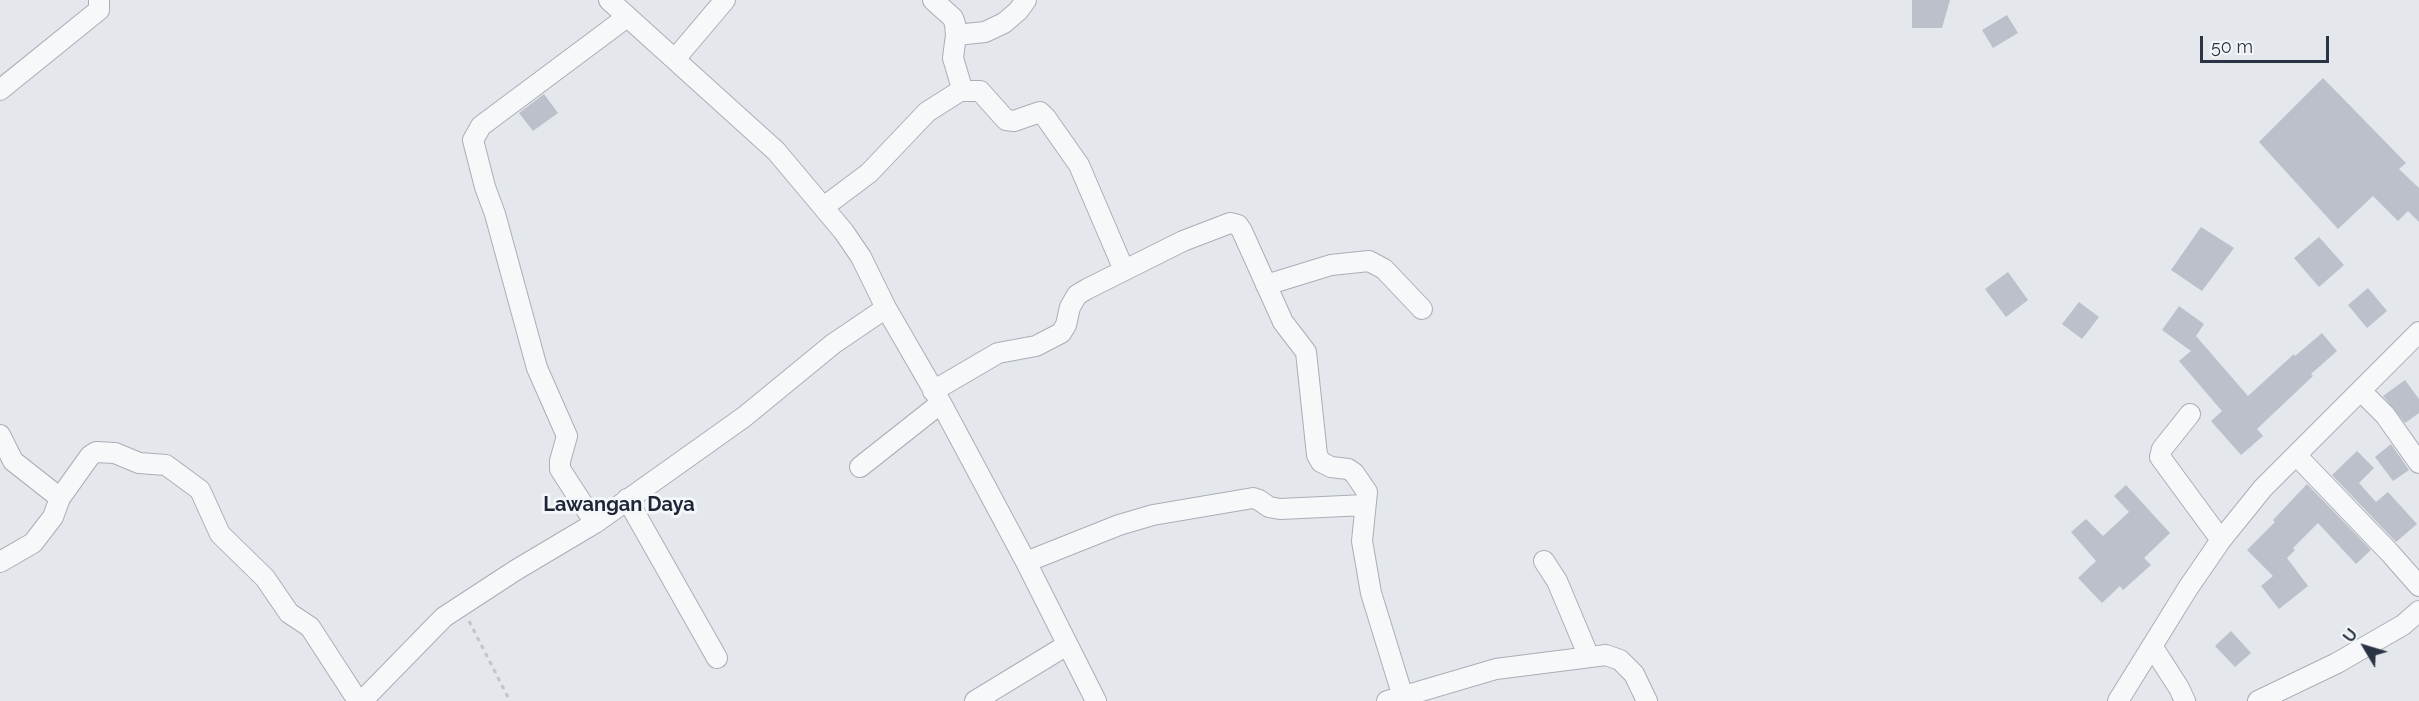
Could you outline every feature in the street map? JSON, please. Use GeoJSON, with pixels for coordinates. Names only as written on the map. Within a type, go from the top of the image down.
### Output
{"type":"FeatureCollection","features":[{"type":"Feature","properties":{"kind":"street"},"geometry":{"type":"LineString","coordinates":[[0,90],[99,10],[99,0]]}},
{"type":"Feature","properties":{"kind":"street"},"geometry":{"type":"LineString","coordinates":[[609,0],[776,151],[825,206],[861,256],[886,308],[1026,562],[1096,701]]}},
{"type":"Feature","properties":{"kind":"street"},"geometry":{"type":"LineString","coordinates":[[675,59],[725,0]]}},
{"type":"Feature","properties":{"kind":"street"},"geometry":{"type":"LineString","coordinates":[[933,0],[953,18],[956,35],[953,58],[962,85],[960,91]]}},
{"type":"Feature","properties":{"kind":"street"},"geometry":{"type":"LineString","coordinates":[[956,35],[985,32],[1004,23],[1018,12],[1026,0]]}},
{"type":"Feature","properties":{"kind":"street"},"geometry":{"type":"LineString","coordinates":[[595,523],[560,469],[567,435],[537,369],[473,140],[481,126],[627,17]]}},
{"type":"Feature","properties":{"kind":"street"},"geometry":{"type":"LineString","coordinates":[[825,206],[869,173],[927,112],[960,91],[980,91],[1006,120],[1014,121],[1040,112],[1046,118],[1078,165],[1124,270]]}},
{"type":"Feature","properties":{"kind":"street"},"geometry":{"type":"LineString","coordinates":[[861,467],[937,397],[998,353],[1035,346],[1061,333],[1077,295],[1183,241],[1230,223],[1238,225],[1283,322],[1306,352],[1317,454],[1321,462],[1331,467],[1348,469],[1354,473],[1367,492],[1362,541],[1371,593],[1395,699],[1496,669],[1606,655],[1620,660],[1634,674],[1647,701]]}},
{"type":"Feature","properties":{"kind":"street"},"geometry":{"type":"LineString","coordinates":[[1266,285],[1331,265],[1369,261],[1384,269],[1422,309]]}},
{"type":"Feature","properties":{"kind":"street"},"geometry":{"type":"LineString","coordinates":[[0,562],[33,543],[54,517],[60,498],[90,456],[96,453],[116,453],[139,464],[166,465],[200,490],[220,534],[265,578],[289,613],[310,627],[360,701],[444,617],[516,570],[595,523],[744,417],[833,344],[886,308]]}},
{"type":"Feature","properties":{"kind":"street"},"geometry":{"type":"LineString","coordinates":[[2118,701],[2221,540],[2264,488],[2419,332]]}},
{"type":"Feature","properties":{"kind":"street"},"geometry":{"type":"LineString","coordinates":[[2361,391],[2385,415],[2419,463]]}},
{"type":"Feature","properties":{"kind":"street"},"geometry":{"type":"LineString","coordinates":[[2190,414],[2163,449],[2160,457],[2221,540]]}},
{"type":"Feature","properties":{"kind":"street"},"geometry":{"type":"LineString","coordinates":[[0,435],[13,461],[60,498]]}},
{"type":"Feature","properties":{"kind":"street"},"geometry":{"type":"LineString","coordinates":[[2296,455],[2419,586]]}},
{"type":"Feature","properties":{"kind":"street"},"geometry":{"type":"LineString","coordinates":[[1026,562],[1119,525],[1153,515],[1253,498],[1269,507],[1280,509],[1365,505]]}},
{"type":"Feature","properties":{"kind":"street"},"geometry":{"type":"LineString","coordinates":[[627,499],[717,658]]}},
{"type":"Feature","properties":{"kind":"street"},"geometry":{"type":"LineString","coordinates":[[1544,561],[1557,581],[1589,657]]}},
{"type":"Feature","properties":{"kind":"street"},"geometry":{"type":"LineString","coordinates":[[2258,701],[2337,663],[2403,625],[2419,611]]}},
{"type":"Feature","properties":{"kind":"street"},"geometry":{"type":"LineString","coordinates":[[975,701],[1067,645]]}},
{"type":"Feature","properties":{"kind":"street"},"geometry":{"type":"LineString","coordinates":[[2152,646],[2185,701]]}},
{"type":"Feature","properties":{"kind":"path"},"geometry":{"type":"LineString","coordinates":[[462,606],[510,701]]}},
{"type":"Feature","properties":{"kind":"building"},"geometry":{"type":"Polygon","coordinates":[[[1912,0],[1950,0],[1942,28],[1912,28],[1912,0]]]}},
{"type":"Feature","properties":{"kind":"building"},"geometry":{"type":"Polygon","coordinates":[[[2007,15],[2018,33],[1993,48],[1982,30],[2007,15]]]}},
{"type":"Feature","properties":{"kind":"building"},"geometry":{"type":"Polygon","coordinates":[[[2323,78],[2406,163],[2399,169],[2419,188],[2419,222],[2408,211],[2398,221],[2373,196],[2338,229],[2259,142],[2323,78]]]}},
{"type":"Feature","properties":{"kind":"building"},"geometry":{"type":"Polygon","coordinates":[[[544,94],[558,113],[533,131],[519,113],[544,94]]]}},
{"type":"Feature","properties":{"kind":"building"},"geometry":{"type":"Polygon","coordinates":[[[2201,227],[2234,248],[2202,291],[2171,270],[2201,227]]]}},
{"type":"Feature","properties":{"kind":"building"},"geometry":{"type":"Polygon","coordinates":[[[2319,237],[2344,265],[2319,287],[2294,258],[2319,237]]]}},
{"type":"Feature","properties":{"kind":"building"},"geometry":{"type":"Polygon","coordinates":[[[2008,272],[2028,300],[2006,317],[1985,289],[2008,272]]]}},
{"type":"Feature","properties":{"kind":"building"},"geometry":{"type":"Polygon","coordinates":[[[2368,288],[2387,311],[2367,328],[2348,305],[2368,288]]]}},
{"type":"Feature","properties":{"kind":"building"},"geometry":{"type":"Polygon","coordinates":[[[2079,302],[2099,317],[2082,339],[2062,324],[2079,302]]]}},
{"type":"Feature","properties":{"kind":"building"},"geometry":{"type":"Polygon","coordinates":[[[2179,306],[2204,324],[2196,336],[2248,396],[2294,354],[2295,356],[2322,333],[2337,351],[2257,429],[2263,436],[2241,455],[2211,421],[2222,411],[2179,361],[2191,351],[2162,330],[2179,306]]]}},
{"type":"Feature","properties":{"kind":"building"},"geometry":{"type":"Polygon","coordinates":[[[2405,380],[2419,399],[2419,413],[2405,423],[2383,396],[2405,380]]]}},
{"type":"Feature","properties":{"kind":"building"},"geometry":{"type":"Polygon","coordinates":[[[2391,444],[2409,470],[2393,481],[2375,457],[2391,444]]]}},
{"type":"Feature","properties":{"kind":"building"},"geometry":{"type":"Polygon","coordinates":[[[2357,451],[2374,468],[2359,483],[2376,502],[2388,492],[2417,524],[2396,542],[2332,475],[2357,451]]]}},
{"type":"Feature","properties":{"kind":"building"},"geometry":{"type":"Polygon","coordinates":[[[2307,484],[2371,550],[2356,564],[2318,523],[2293,548],[2295,550],[2287,558],[2308,586],[2279,609],[2261,586],[2273,576],[2247,550],[2275,522],[2273,520],[2307,484]]]}},
{"type":"Feature","properties":{"kind":"building"},"geometry":{"type":"Polygon","coordinates":[[[2126,485],[2170,533],[2144,558],[2151,565],[2123,590],[2120,586],[2102,603],[2078,578],[2096,561],[2071,532],[2086,519],[2103,536],[2129,512],[2114,496],[2126,485]]]}},
{"type":"Feature","properties":{"kind":"building"},"geometry":{"type":"Polygon","coordinates":[[[2231,631],[2251,653],[2235,667],[2215,646],[2231,631]]]}},
{"type":"Feature","properties":{"kind":"district","name":"Lawangan Daya"},"geometry":{"type":"Point","coordinates":[619,505]}}]}
